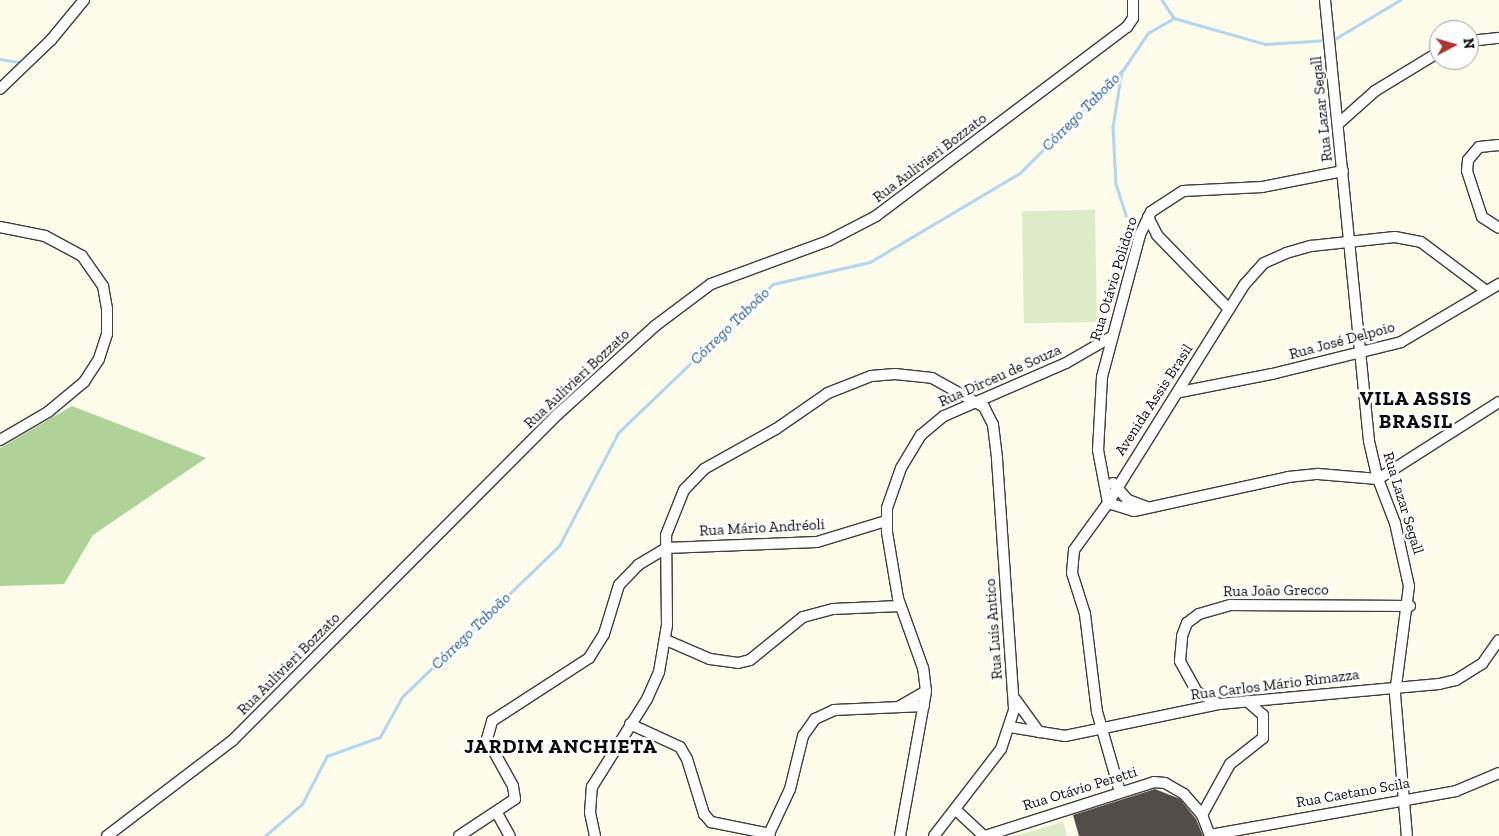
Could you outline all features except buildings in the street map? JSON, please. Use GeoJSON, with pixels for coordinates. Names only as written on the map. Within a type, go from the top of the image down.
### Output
{"type":"FeatureCollection","features":[{"type":"Feature","properties":{"kind":"street"},"geometry":{"type":"LineString","coordinates":[[0,89],[51,40],[84,0]]}},
{"type":"Feature","properties":{"kind":"street","name":"Rua Aulivieri Bozzato"},"geometry":{"type":"LineString","coordinates":[[107,836],[233,740],[558,414],[695,294],[869,220],[1127,27],[1134,18],[1132,0]]}},
{"type":"Feature","properties":{"kind":"street","name":"Rua Lazar Segall"},"geometry":{"type":"LineString","coordinates":[[1325,0],[1369,441],[1378,479],[1401,546],[1410,606],[1396,686],[1407,836]]}},
{"type":"Feature","properties":{"kind":"street"},"geometry":{"type":"LineString","coordinates":[[1479,40],[1499,38]]}},
{"type":"Feature","properties":{"kind":"street"},"geometry":{"type":"LineString","coordinates":[[1338,124],[1375,91],[1429,58]]}},
{"type":"Feature","properties":{"kind":"street"},"geometry":{"type":"LineString","coordinates":[[1337,109],[1356,108]]}},
{"type":"Feature","properties":{"kind":"street"},"geometry":{"type":"LineString","coordinates":[[1499,145],[1479,147],[1468,160],[1467,171],[1482,217],[1499,228]]}},
{"type":"Feature","properties":{"kind":"street","name":"Rua Otávio Polidoro"},"geometry":{"type":"LineString","coordinates":[[1108,503],[1101,466],[1098,402],[1111,337],[1138,242],[1148,217],[1160,202],[1183,191],[1272,186],[1343,171]]}},
{"type":"Feature","properties":{"kind":"street"},"geometry":{"type":"LineString","coordinates":[[1148,217],[1157,235],[1229,309]]}},
{"type":"Feature","properties":{"kind":"street"},"geometry":{"type":"LineString","coordinates":[[0,228],[45,236],[82,256],[103,286],[107,317],[99,358],[84,382],[48,412],[0,440]]}},
{"type":"Feature","properties":{"kind":"street"},"geometry":{"type":"LineString","coordinates":[[1138,242],[1157,235]]}},
{"type":"Feature","properties":{"kind":"street","name":"Avenida Assis Brasil"},"geometry":{"type":"LineString","coordinates":[[1120,792],[1101,729],[1085,614],[1072,561],[1080,539],[1108,503],[1180,392],[1229,309],[1264,263],[1311,246],[1349,240],[1395,237],[1421,242],[1486,290]]}},
{"type":"Feature","properties":{"kind":"street","name":"Rua José Delpoio"},"geometry":{"type":"LineString","coordinates":[[1180,392],[1359,354],[1423,332],[1486,290],[1499,284]]}},
{"type":"Feature","properties":{"kind":"street","name":"Rua Dirceu de Souza"},"geometry":{"type":"LineString","coordinates":[[901,834],[926,692],[923,668],[900,606],[886,521],[901,468],[921,435],[944,416],[1066,363],[1111,337]]}},
{"type":"Feature","properties":{"kind":"street"},"geometry":{"type":"LineString","coordinates":[[595,836],[590,813],[592,786],[652,690],[666,640],[666,548],[668,523],[693,479],[828,393],[872,376],[908,374],[932,378],[977,401]]}},
{"type":"Feature","properties":{"kind":"street","name":"Rua Luís Antico"},"geometry":{"type":"LineString","coordinates":[[934,836],[956,810],[1001,749],[1010,727],[1015,699],[994,425],[977,401]]}},
{"type":"Feature","properties":{"kind":"street"},"geometry":{"type":"LineString","coordinates":[[1108,503],[1123,510],[1150,507],[1288,477],[1318,474],[1378,479],[1499,402]]}},
{"type":"Feature","properties":{"kind":"street"},"geometry":{"type":"LineString","coordinates":[[1101,466],[1117,488],[1134,504],[1150,507]]}},
{"type":"Feature","properties":{"kind":"street","name":"Rua Mário Andréoli"},"geometry":{"type":"LineString","coordinates":[[666,548],[817,542],[886,521]]}},
{"type":"Feature","properties":{"kind":"street"},"geometry":{"type":"LineString","coordinates":[[458,836],[511,805],[516,792],[490,748],[488,729],[492,722],[589,658],[604,634],[619,584],[638,565],[666,548]]}},
{"type":"Feature","properties":{"kind":"street","name":"Rua João Grecco"},"geometry":{"type":"LineString","coordinates":[[1219,704],[1197,692],[1180,661],[1182,636],[1187,623],[1199,614],[1231,604],[1410,606]]}},
{"type":"Feature","properties":{"kind":"street"},"geometry":{"type":"LineString","coordinates":[[666,640],[710,659],[738,663],[750,660],[803,617],[833,609],[900,606]]}},
{"type":"Feature","properties":{"kind":"street","name":"Rua Carlos Mário Rimazza"},"geometry":{"type":"LineString","coordinates":[[1010,727],[1065,736],[1219,704],[1456,680],[1482,664],[1499,640]]}},
{"type":"Feature","properties":{"kind":"street"},"geometry":{"type":"LineString","coordinates":[[630,724],[680,747],[704,814],[711,822],[769,835],[790,789],[803,736],[816,719],[834,710],[884,710],[899,706],[926,692]]}},
{"type":"Feature","properties":{"kind":"street"},"geometry":{"type":"LineString","coordinates":[[1015,699],[1039,732]]}},
{"type":"Feature","properties":{"kind":"street"},"geometry":{"type":"LineString","coordinates":[[1202,815],[1226,770],[1263,738],[1263,715],[1247,701]]}},
{"type":"Feature","properties":{"kind":"street"},"geometry":{"type":"LineString","coordinates":[[899,706],[924,706]]}},
{"type":"Feature","properties":{"kind":"street","name":"Rua Caetano Scila"},"geometry":{"type":"LineString","coordinates":[[1210,835],[1404,798],[1470,788],[1499,773]]}},
{"type":"Feature","properties":{"kind":"street","name":"Rua Otávio Peretti"},"geometry":{"type":"LineString","coordinates":[[985,836],[1120,792],[1165,783],[1184,794],[1202,815],[1210,835]]}},
{"type":"Feature","properties":{"kind":"street"},"geometry":{"type":"LineString","coordinates":[[956,810],[985,836]]}},
{"type":"Feature","properties":{"kind":"street"},"geometry":{"type":"LineString","coordinates":[[497,813],[510,836]]}},
{"type":"Feature","properties":{"kind":"green space"},"geometry":{"type":"Polygon","coordinates":[[[1095,210],[1097,322],[1024,323],[1022,211],[1095,210]]]}},
{"type":"Feature","properties":{"kind":"green space"},"geometry":{"type":"Polygon","coordinates":[[[72,406],[206,458],[93,535],[64,584],[0,586],[0,448],[72,406]]]}},
{"type":"Feature","properties":{"kind":"green space"},"geometry":{"type":"Polygon","coordinates":[[[1063,822],[1067,836],[1015,836],[1063,822]]]}},
{"type":"Feature","properties":{"kind":"waterway"},"geometry":{"type":"LineString","coordinates":[[1162,0],[1174,18]]}},
{"type":"Feature","properties":{"kind":"waterway","name":"Córrego Taboão"},"geometry":{"type":"LineString","coordinates":[[1333,40],[1400,0]]}},
{"type":"Feature","properties":{"kind":"waterway","name":"Córrego Taboão"},"geometry":{"type":"LineString","coordinates":[[265,836],[302,804],[327,756],[380,737],[402,697],[559,546],[618,433],[773,284],[870,262],[1020,173],[1123,70],[1148,33],[1174,18],[1265,44],[1327,40]]}},
{"type":"Feature","properties":{"kind":"waterway"},"geometry":{"type":"LineString","coordinates":[[0,59],[18,62]]}},
{"type":"Feature","properties":{"kind":"waterway"},"geometry":{"type":"LineString","coordinates":[[1122,71],[1113,127],[1116,184],[1126,215]]}},
{"type":"Feature","properties":{"kind":"district","name":"VILA ASSIS BRASIL"},"geometry":{"type":"Point","coordinates":[1416,410]}},
{"type":"Feature","properties":{"kind":"district","name":"JARDIM ANCHIETA"},"geometry":{"type":"Point","coordinates":[561,746]}}]}
